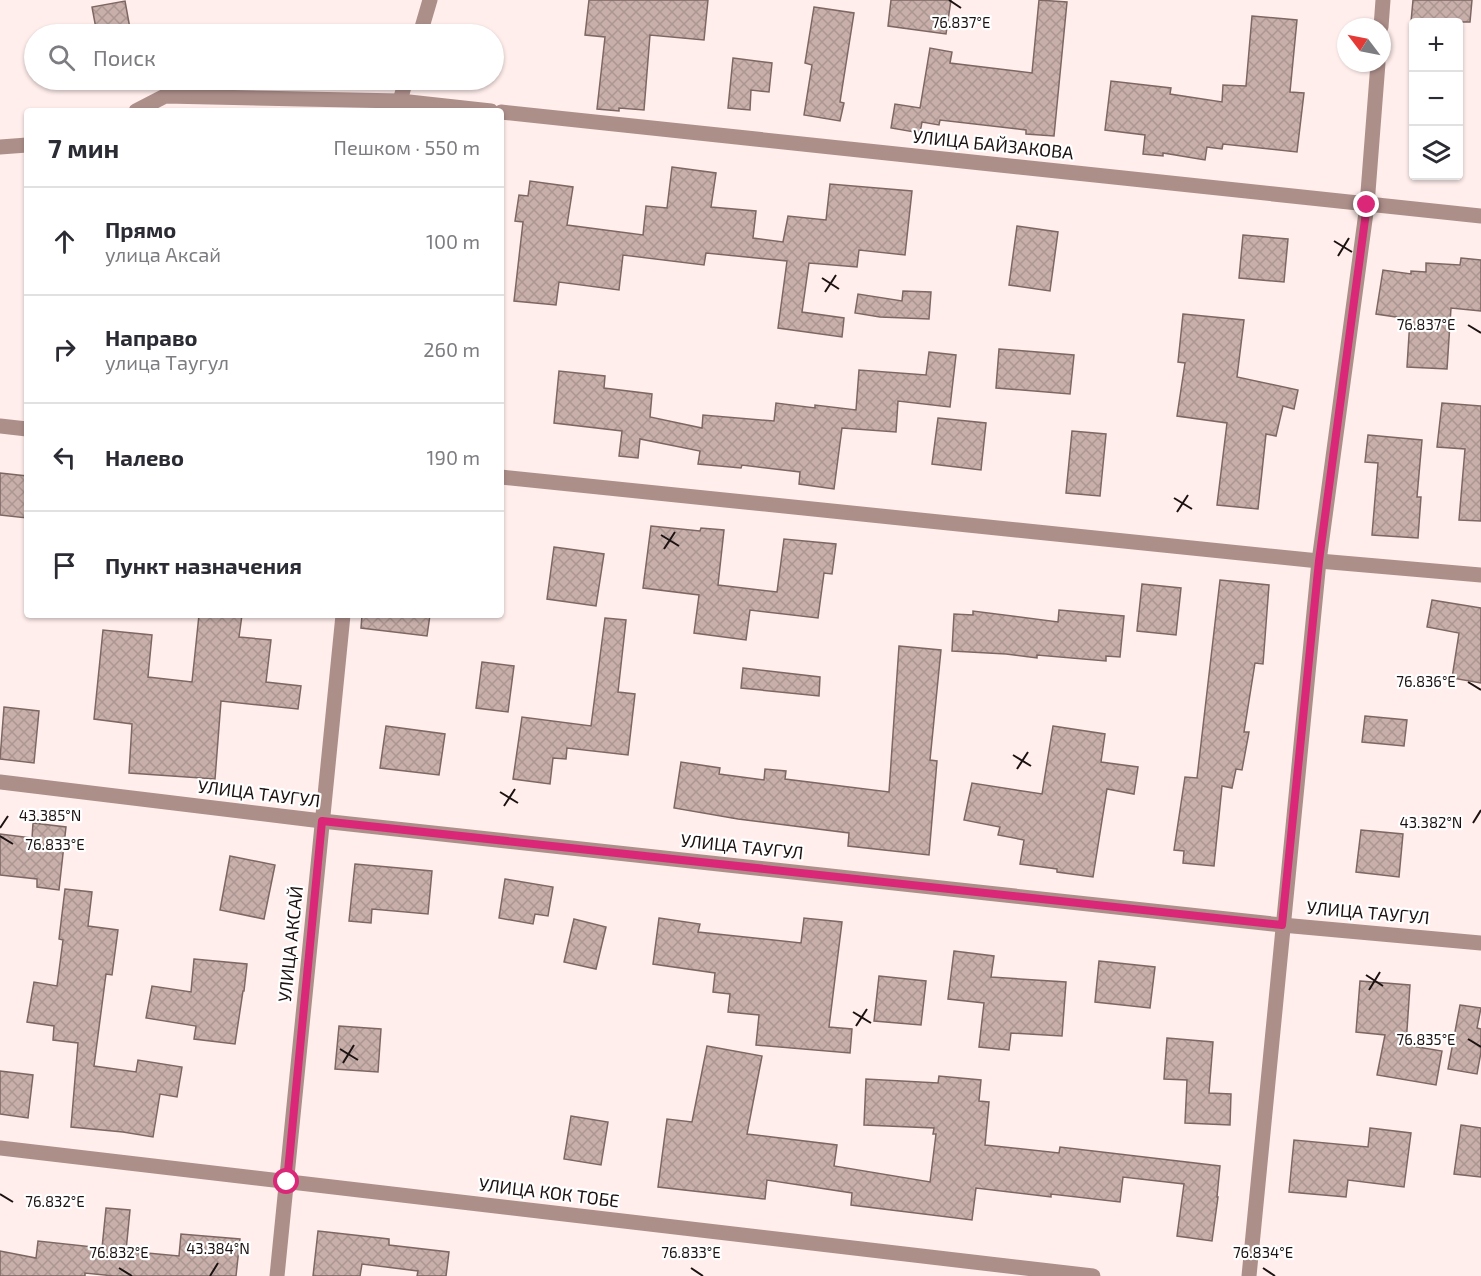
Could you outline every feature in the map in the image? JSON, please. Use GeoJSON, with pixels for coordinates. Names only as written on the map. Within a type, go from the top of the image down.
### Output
{"type":"FeatureCollection","features":[{"type":"Feature","properties":{"kind":"street"},"geometry":{"type":"LineString","coordinates":[[423,24],[430,0]]}},
{"type":"Feature","properties":{"kind":"street"},"geometry":{"type":"LineString","coordinates":[[1382,18],[1383,0]]}},
{"type":"Feature","properties":{"kind":"street"},"geometry":{"type":"LineString","coordinates":[[1249,1276],[1319,561],[1367,205],[1377,72]]}},
{"type":"Feature","properties":{"kind":"street"},"geometry":{"type":"LineString","coordinates":[[399,106],[403,90]]}},
{"type":"Feature","properties":{"kind":"street"},"geometry":{"type":"LineString","coordinates":[[142,108],[165,96],[436,108]]}},
{"type":"Feature","properties":{"kind":"street","name":"УЛИЦА БАЙЗАКОВА"},"geometry":{"type":"LineString","coordinates":[[504,112],[1481,216]]}},
{"type":"Feature","properties":{"kind":"street"},"geometry":{"type":"LineString","coordinates":[[0,147],[24,145]]}},
{"type":"Feature","properties":{"kind":"street"},"geometry":{"type":"LineString","coordinates":[[0,426],[24,429]]}},
{"type":"Feature","properties":{"kind":"street"},"geometry":{"type":"LineString","coordinates":[[504,477],[1319,561],[1481,575]]}},
{"type":"Feature","properties":{"kind":"street","name":"УЛИЦА АКСАЙ"},"geometry":{"type":"LineString","coordinates":[[277,1276],[343,618]]}},
{"type":"Feature","properties":{"kind":"street","name":"УЛИЦА ТАУГУЛ"},"geometry":{"type":"LineString","coordinates":[[0,782],[322,821],[1282,925],[1481,943]]}},
{"type":"Feature","properties":{"kind":"street","name":"УЛИЦА КОК ТОБЕ"},"geometry":{"type":"LineString","coordinates":[[0,1148],[1093,1276]]}},
{"type":"Feature","properties":{"kind":"building"},"geometry":{"type":"Polygon","coordinates":[[[589,0],[708,0],[704,40],[650,35],[644,110],[597,109],[605,37],[585,35],[589,0]]]}},
{"type":"Feature","properties":{"kind":"building"},"geometry":{"type":"Polygon","coordinates":[[[891,0],[951,0],[946,34],[888,26],[891,0]]]}},
{"type":"Feature","properties":{"kind":"building"},"geometry":{"type":"Polygon","coordinates":[[[1039,0],[1067,2],[1054,136],[1026,134],[1026,130],[940,120],[939,125],[922,122],[920,133],[891,128],[895,104],[920,108],[930,48],[952,52],[950,63],[1032,73],[1039,0]]]}},
{"type":"Feature","properties":{"kind":"building"},"geometry":{"type":"Polygon","coordinates":[[[1413,0],[1472,0],[1470,22],[1463,22],[1463,18],[1411,18],[1413,0]]]}},
{"type":"Feature","properties":{"kind":"building"},"geometry":{"type":"Polygon","coordinates":[[[125,1],[129,24],[95,24],[92,7],[125,1]]]}},
{"type":"Feature","properties":{"kind":"building"},"geometry":{"type":"Polygon","coordinates":[[[814,7],[854,13],[840,102],[844,103],[840,121],[804,115],[812,65],[805,63],[814,7]]]}},
{"type":"Feature","properties":{"kind":"building"},"geometry":{"type":"Polygon","coordinates":[[[1252,16],[1297,20],[1290,92],[1304,93],[1297,152],[1223,144],[1222,149],[1207,147],[1205,160],[1163,153],[1163,156],[1143,154],[1145,135],[1105,130],[1111,81],[1171,88],[1170,94],[1222,102],[1223,85],[1246,86],[1252,16]]]}},
{"type":"Feature","properties":{"kind":"building"},"geometry":{"type":"Polygon","coordinates":[[[733,58],[772,63],[769,92],[751,90],[750,110],[728,108],[733,58]]]}},
{"type":"Feature","properties":{"kind":"building"},"geometry":{"type":"Polygon","coordinates":[[[672,167],[716,173],[711,207],[756,211],[753,238],[783,242],[788,216],[826,220],[830,184],[912,191],[905,255],[859,250],[857,267],[809,263],[802,312],[844,318],[842,337],[778,328],[787,261],[706,253],[704,265],[623,255],[619,290],[559,282],[556,305],[514,301],[523,222],[515,221],[519,195],[528,196],[530,181],[573,187],[567,225],[643,235],[646,206],[667,208],[672,167]]]}},
{"type":"Feature","properties":{"kind":"building"},"geometry":{"type":"Polygon","coordinates":[[[1017,226],[1058,232],[1050,291],[1009,285],[1017,226]]]}},
{"type":"Feature","properties":{"kind":"building"},"geometry":{"type":"Polygon","coordinates":[[[1243,235],[1288,239],[1284,282],[1239,278],[1243,235]]]}},
{"type":"Feature","properties":{"kind":"building"},"geometry":{"type":"Polygon","coordinates":[[[1461,258],[1481,260],[1481,311],[1451,308],[1447,369],[1407,367],[1410,319],[1376,314],[1383,270],[1411,274],[1411,271],[1426,272],[1426,263],[1460,265],[1461,258]]]}},
{"type":"Feature","properties":{"kind":"building"},"geometry":{"type":"Polygon","coordinates":[[[903,291],[931,292],[929,319],[880,317],[855,313],[858,294],[902,301],[903,291]]]}},
{"type":"Feature","properties":{"kind":"building"},"geometry":{"type":"Polygon","coordinates":[[[1183,314],[1244,320],[1237,377],[1298,390],[1294,409],[1283,406],[1276,436],[1266,434],[1258,509],[1217,505],[1227,423],[1177,416],[1185,363],[1178,362],[1183,314]]]}},
{"type":"Feature","properties":{"kind":"building"},"geometry":{"type":"Polygon","coordinates":[[[999,349],[1074,355],[1070,394],[996,388],[999,349]]]}},
{"type":"Feature","properties":{"kind":"building"},"geometry":{"type":"Polygon","coordinates":[[[929,352],[956,355],[950,407],[898,401],[896,432],[842,428],[834,489],[799,484],[800,472],[742,465],[741,468],[698,464],[700,451],[640,439],[638,458],[619,456],[622,431],[554,423],[559,371],[605,376],[604,388],[652,394],[650,417],[702,428],[703,415],[774,421],[776,403],[856,410],[859,370],[926,375],[929,352]]]}},
{"type":"Feature","properties":{"kind":"building"},"geometry":{"type":"Polygon","coordinates":[[[1442,403],[1481,406],[1481,521],[1459,520],[1465,449],[1437,447],[1442,403]]]}},
{"type":"Feature","properties":{"kind":"building"},"geometry":{"type":"Polygon","coordinates":[[[938,418],[986,423],[981,470],[932,464],[938,418]]]}},
{"type":"Feature","properties":{"kind":"building"},"geometry":{"type":"Polygon","coordinates":[[[1072,431],[1106,434],[1100,496],[1066,493],[1072,431]]]}},
{"type":"Feature","properties":{"kind":"building"},"geometry":{"type":"Polygon","coordinates":[[[1368,435],[1422,440],[1417,497],[1421,497],[1418,538],[1372,535],[1378,463],[1365,462],[1368,435]]]}},
{"type":"Feature","properties":{"kind":"building"},"geometry":{"type":"Polygon","coordinates":[[[0,473],[24,476],[24,518],[0,515],[0,473]]]}},
{"type":"Feature","properties":{"kind":"building"},"geometry":{"type":"Polygon","coordinates":[[[651,526],[700,531],[701,528],[724,530],[718,585],[777,592],[784,539],[836,544],[832,574],[824,573],[818,618],[750,610],[746,640],[694,633],[699,595],[643,588],[651,526]]]}},
{"type":"Feature","properties":{"kind":"building"},"geometry":{"type":"Polygon","coordinates":[[[554,547],[604,554],[596,606],[547,599],[554,547]]]}},
{"type":"Feature","properties":{"kind":"building"},"geometry":{"type":"Polygon","coordinates":[[[1220,580],[1269,585],[1263,664],[1255,663],[1244,732],[1249,732],[1242,770],[1236,769],[1232,788],[1222,786],[1214,866],[1183,863],[1184,851],[1174,850],[1185,777],[1197,778],[1220,580]]]}},
{"type":"Feature","properties":{"kind":"building"},"geometry":{"type":"Polygon","coordinates":[[[1142,584],[1181,588],[1176,635],[1137,631],[1142,584]]]}},
{"type":"Feature","properties":{"kind":"building"},"geometry":{"type":"Polygon","coordinates":[[[1432,600],[1481,608],[1481,683],[1452,678],[1459,633],[1427,627],[1432,600]]]}},
{"type":"Feature","properties":{"kind":"building"},"geometry":{"type":"Polygon","coordinates":[[[1059,610],[1124,616],[1120,657],[1106,656],[1106,661],[952,651],[954,614],[973,615],[973,611],[1058,622],[1059,610]]]}},
{"type":"Feature","properties":{"kind":"building"},"geometry":{"type":"Polygon","coordinates":[[[199,618],[242,618],[239,637],[271,640],[266,682],[301,686],[298,709],[221,701],[215,779],[129,773],[132,724],[94,719],[103,630],[152,635],[148,677],[192,682],[199,618]]]}},
{"type":"Feature","properties":{"kind":"building"},"geometry":{"type":"Polygon","coordinates":[[[362,618],[430,618],[427,636],[361,628],[362,618]]]}},
{"type":"Feature","properties":{"kind":"building"},"geometry":{"type":"Polygon","coordinates":[[[605,618],[626,620],[618,692],[635,694],[628,755],[567,748],[566,759],[553,758],[550,784],[513,779],[522,717],[591,726],[605,618]]]}},
{"type":"Feature","properties":{"kind":"building"},"geometry":{"type":"Polygon","coordinates":[[[899,646],[941,650],[930,760],[937,761],[929,855],[848,846],[849,833],[738,819],[674,808],[681,762],[720,768],[719,774],[764,780],[765,769],[786,771],[785,779],[889,792],[899,646]]]}},
{"type":"Feature","properties":{"kind":"building"},"geometry":{"type":"Polygon","coordinates":[[[482,662],[514,666],[508,712],[476,708],[482,662]]]}},
{"type":"Feature","properties":{"kind":"building"},"geometry":{"type":"Polygon","coordinates":[[[743,668],[820,677],[819,696],[741,688],[743,668]]]}},
{"type":"Feature","properties":{"kind":"building"},"geometry":{"type":"Polygon","coordinates":[[[4,707],[39,711],[34,763],[0,759],[4,707]]]}},
{"type":"Feature","properties":{"kind":"building"},"geometry":{"type":"Polygon","coordinates":[[[1365,716],[1407,720],[1404,746],[1362,742],[1365,716]]]}},
{"type":"Feature","properties":{"kind":"building"},"geometry":{"type":"Polygon","coordinates":[[[386,726],[445,734],[439,775],[380,768],[386,726]]]}},
{"type":"Feature","properties":{"kind":"building"},"geometry":{"type":"Polygon","coordinates":[[[1053,726],[1105,734],[1101,762],[1138,767],[1134,794],[1107,789],[1093,877],[1020,864],[1024,840],[998,835],[1000,827],[964,820],[972,783],[1042,794],[1053,726]]]}},
{"type":"Feature","properties":{"kind":"building"},"geometry":{"type":"Polygon","coordinates":[[[33,823],[66,827],[59,890],[37,887],[37,879],[0,875],[0,834],[32,838],[33,823]]]}},
{"type":"Feature","properties":{"kind":"building"},"geometry":{"type":"Polygon","coordinates":[[[1361,830],[1403,834],[1399,877],[1356,872],[1361,830]]]}},
{"type":"Feature","properties":{"kind":"building"},"geometry":{"type":"Polygon","coordinates":[[[230,856],[275,865],[264,919],[220,910],[230,856]]]}},
{"type":"Feature","properties":{"kind":"building"},"geometry":{"type":"Polygon","coordinates":[[[355,864],[432,871],[428,914],[372,909],[371,923],[349,921],[355,864]]]}},
{"type":"Feature","properties":{"kind":"building"},"geometry":{"type":"Polygon","coordinates":[[[505,879],[553,887],[548,916],[535,914],[533,924],[499,918],[505,879]]]}},
{"type":"Feature","properties":{"kind":"building"},"geometry":{"type":"Polygon","coordinates":[[[65,889],[92,892],[88,926],[118,930],[112,975],[106,974],[94,1066],[136,1072],[138,1060],[182,1067],[177,1097],[160,1094],[153,1137],[71,1127],[78,1043],[53,1040],[54,1026],[27,1022],[34,982],[57,986],[63,940],[59,939],[65,889]]]}},
{"type":"Feature","properties":{"kind":"building"},"geometry":{"type":"Polygon","coordinates":[[[659,918],[700,924],[698,932],[801,943],[804,918],[842,922],[829,1027],[852,1029],[850,1053],[756,1045],[759,1015],[728,1012],[730,994],[713,992],[715,973],[653,964],[659,918]]]}},
{"type":"Feature","properties":{"kind":"building"},"geometry":{"type":"Polygon","coordinates":[[[574,919],[606,927],[596,969],[564,962],[574,919]]]}},
{"type":"Feature","properties":{"kind":"building"},"geometry":{"type":"Polygon","coordinates":[[[954,951],[994,956],[991,977],[1066,982],[1062,1036],[1011,1033],[1009,1050],[979,1047],[984,1003],[948,999],[954,951]]]}},
{"type":"Feature","properties":{"kind":"building"},"geometry":{"type":"Polygon","coordinates":[[[194,959],[247,964],[235,1044],[194,1039],[196,1026],[146,1018],[152,986],[191,992],[194,959]]]}},
{"type":"Feature","properties":{"kind":"building"},"geometry":{"type":"Polygon","coordinates":[[[1099,961],[1155,967],[1150,1008],[1095,1002],[1099,961]]]}},
{"type":"Feature","properties":{"kind":"building"},"geometry":{"type":"Polygon","coordinates":[[[879,976],[926,981],[921,1025],[874,1021],[879,976]]]}},
{"type":"Feature","properties":{"kind":"building"},"geometry":{"type":"Polygon","coordinates":[[[1360,981],[1410,985],[1406,1045],[1442,1051],[1436,1085],[1377,1075],[1385,1035],[1356,1032],[1360,981]]]}},
{"type":"Feature","properties":{"kind":"building"},"geometry":{"type":"Polygon","coordinates":[[[1460,1005],[1481,1008],[1477,1028],[1481,1029],[1481,1052],[1477,1074],[1448,1069],[1460,1005]]]}},
{"type":"Feature","properties":{"kind":"building"},"geometry":{"type":"Polygon","coordinates":[[[339,1026],[381,1029],[378,1072],[335,1069],[339,1026]]]}},
{"type":"Feature","properties":{"kind":"building"},"geometry":{"type":"Polygon","coordinates":[[[1167,1038],[1213,1042],[1209,1093],[1231,1094],[1230,1125],[1185,1123],[1187,1080],[1164,1079],[1167,1038]]]}},
{"type":"Feature","properties":{"kind":"building"},"geometry":{"type":"Polygon","coordinates":[[[707,1046],[762,1056],[747,1134],[837,1145],[834,1166],[930,1182],[936,1134],[933,1134],[934,1128],[864,1125],[866,1079],[938,1083],[939,1076],[981,1080],[979,1101],[989,1102],[985,1145],[1059,1153],[1060,1147],[1220,1166],[1212,1241],[1177,1236],[1184,1184],[1123,1177],[1120,1202],[976,1188],[972,1220],[851,1205],[852,1193],[767,1180],[765,1199],[658,1187],[667,1119],[692,1122],[707,1046]]]}},
{"type":"Feature","properties":{"kind":"building"},"geometry":{"type":"Polygon","coordinates":[[[0,1071],[33,1075],[28,1118],[0,1114],[0,1071]]]}},
{"type":"Feature","properties":{"kind":"building"},"geometry":{"type":"Polygon","coordinates":[[[571,1116],[608,1122],[601,1165],[564,1159],[571,1116]]]}},
{"type":"Feature","properties":{"kind":"building"},"geometry":{"type":"Polygon","coordinates":[[[1461,1125],[1481,1128],[1481,1177],[1454,1174],[1461,1125]]]}},
{"type":"Feature","properties":{"kind":"building"},"geometry":{"type":"Polygon","coordinates":[[[1370,1128],[1411,1133],[1404,1187],[1348,1180],[1346,1197],[1289,1192],[1294,1140],[1368,1147],[1370,1128]]]}},
{"type":"Feature","properties":{"kind":"building"},"geometry":{"type":"Polygon","coordinates":[[[106,1208],[130,1210],[126,1251],[179,1256],[181,1234],[240,1239],[236,1276],[114,1276],[85,1273],[85,1276],[0,1276],[0,1251],[36,1258],[38,1241],[102,1248],[106,1208]]]}},
{"type":"Feature","properties":{"kind":"building"},"geometry":{"type":"Polygon","coordinates":[[[318,1231],[389,1239],[389,1245],[449,1252],[446,1276],[417,1276],[418,1271],[362,1264],[360,1276],[313,1276],[318,1231]]]}},
{"type":"Feature","properties":{"kind":"route"},"geometry":{"type":"LineString","coordinates":[[287,1182],[322,821],[1282,925],[1319,561],[1367,205]]}}]}
